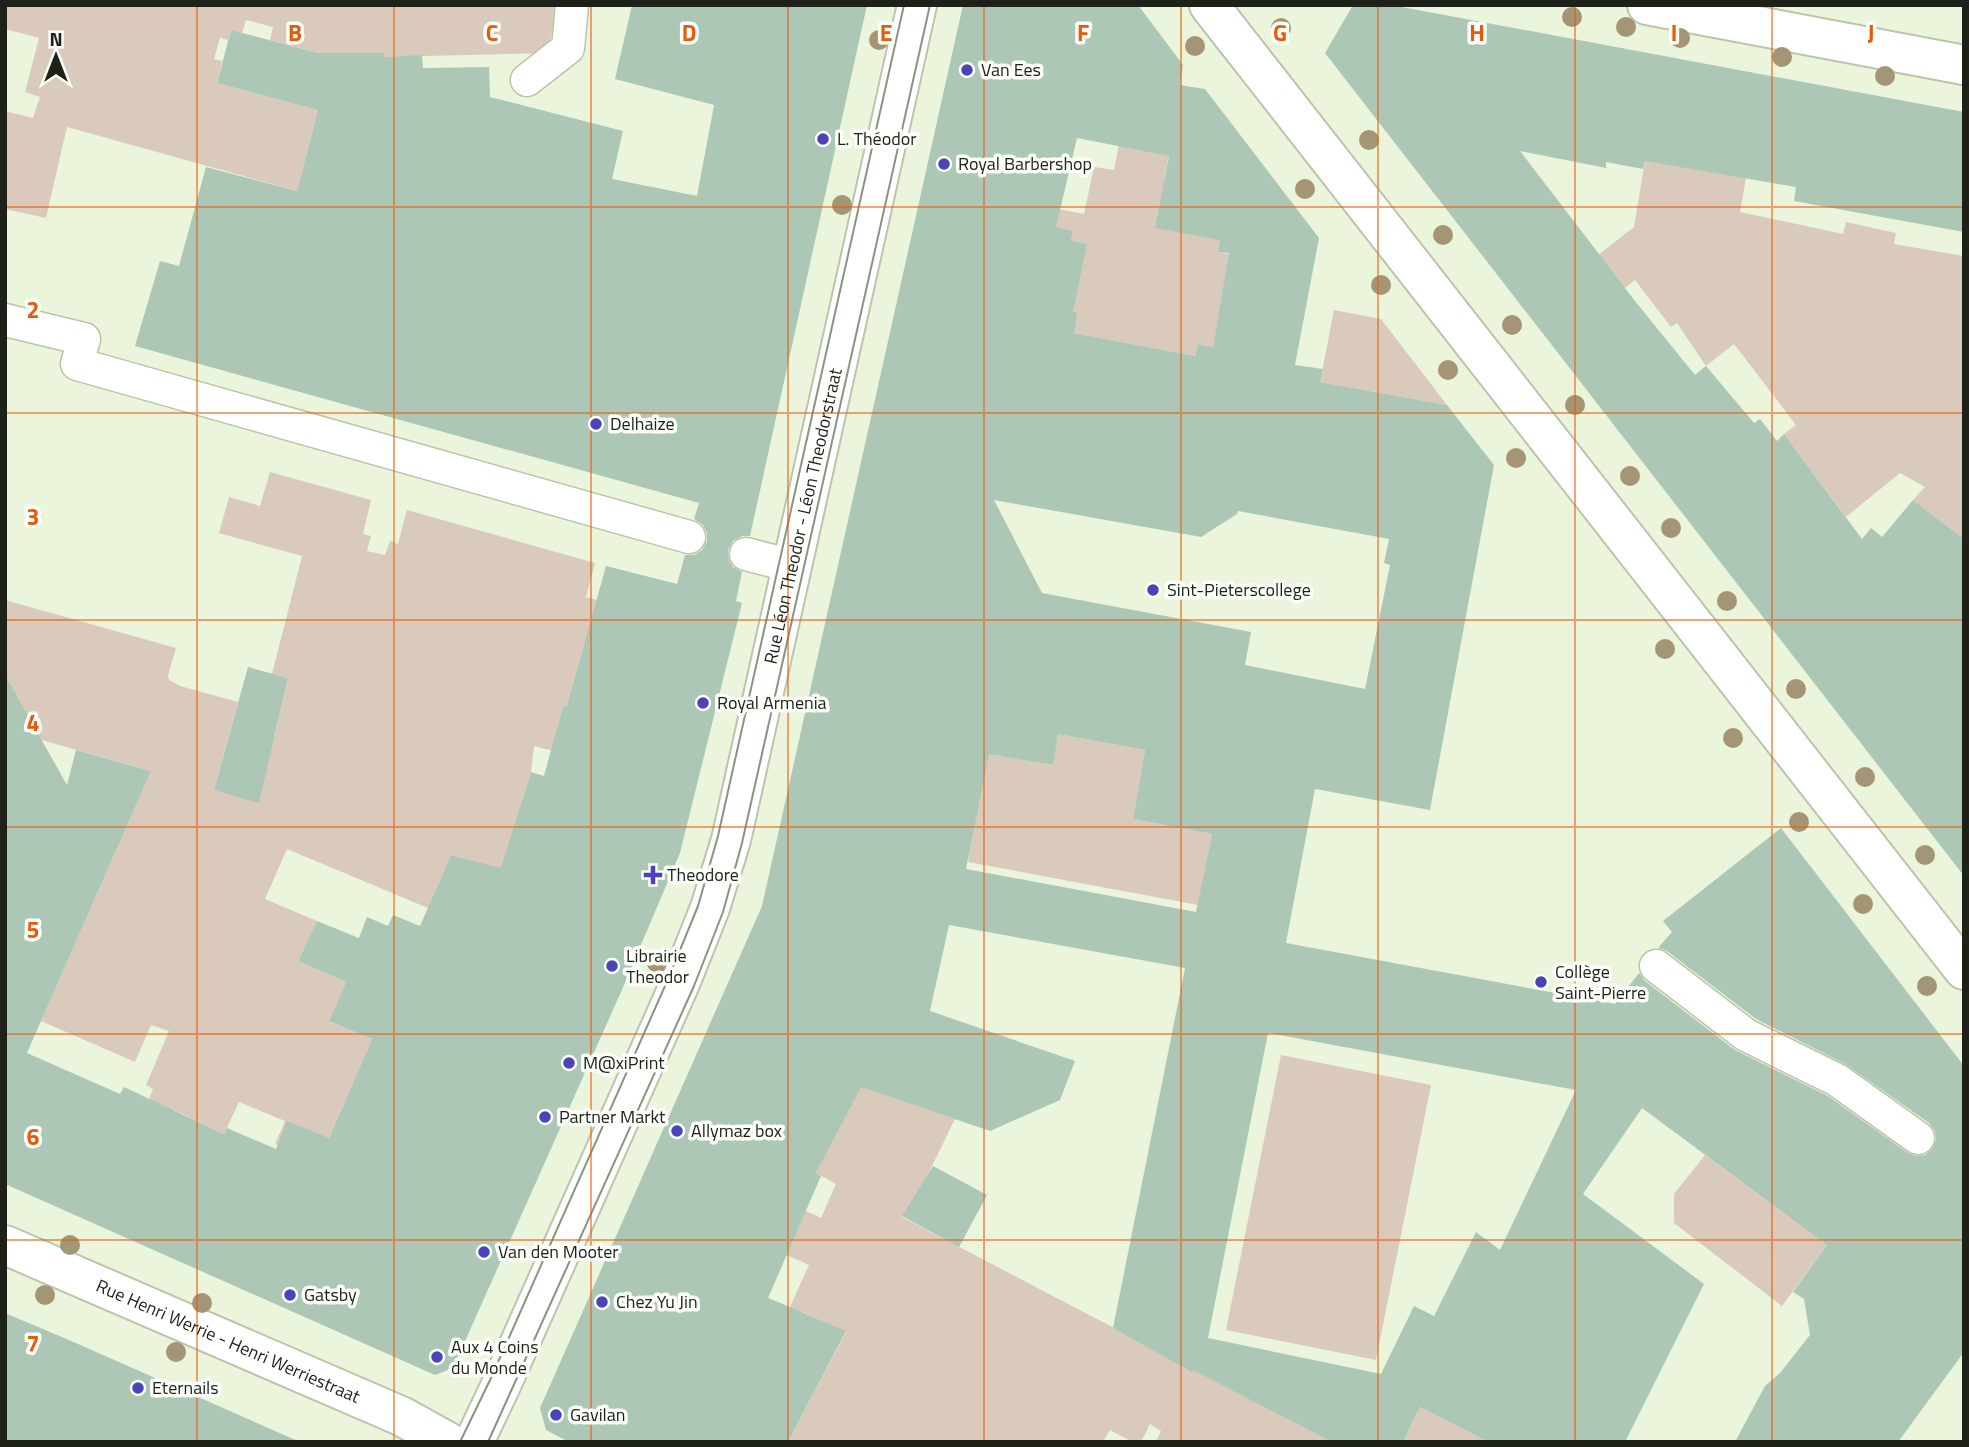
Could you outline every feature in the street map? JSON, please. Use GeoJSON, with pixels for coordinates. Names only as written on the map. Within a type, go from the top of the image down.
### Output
{"type":"FeatureCollection","features":[{"type":"Feature","properties":{"kind":"street","name":"Rue Léon Theodor - Léon Theodorstraat"},"geometry":{"type":"LineString","coordinates":[[474,1442],[664,1019],[710,908],[731,840],[917,5]]}},
{"type":"Feature","properties":{"kind":"street"},"geometry":{"type":"LineString","coordinates":[[1209,5],[1964,970]]}},
{"type":"Feature","properties":{"kind":"street"},"geometry":{"type":"LineString","coordinates":[[1647,5],[1964,65]]}},
{"type":"Feature","properties":{"kind":"street","name":"Rue Henri Werrie - Henri Werriestraat"},"geometry":{"type":"LineString","coordinates":[[5,1245],[401,1416],[448,1442]]}},
{"type":"Feature","properties":{"kind":"lane"},"geometry":{"type":"LineString","coordinates":[[527,80],[568,48],[572,5]]}},
{"type":"Feature","properties":{"kind":"lane"},"geometry":{"type":"LineString","coordinates":[[5,320],[84,339],[77,364],[690,537]]}},
{"type":"Feature","properties":{"kind":"lane"},"geometry":{"type":"LineString","coordinates":[[746,554],[792,566]]}},
{"type":"Feature","properties":{"kind":"lane"},"geometry":{"type":"LineString","coordinates":[[1656,966],[1746,1035],[1837,1080],[1918,1138]]}},
{"type":"Feature","properties":{"kind":"shaded area"},"geometry":{"type":"Polygon","coordinates":[[[5,5],[557,5],[548,53],[383,57],[383,53],[318,53],[270,40],[273,27],[246,20],[242,33],[231,30],[228,40],[220,38],[214,59],[222,61],[217,83],[318,110],[297,191],[67,127],[46,218],[5,209],[5,111],[33,118],[40,97],[25,92],[39,38],[5,29],[5,5]]]}},
{"type":"Feature","properties":{"kind":"shaded area"},"geometry":{"type":"Polygon","coordinates":[[[1123,122],[1170,150],[1164,179],[1220,240],[1218,252],[1230,254],[1213,347],[1198,344],[1195,356],[1074,333],[1059,310],[1086,244],[1071,240],[1072,231],[1048,225],[1052,208],[1084,214],[1094,167],[1114,170],[1123,122]]]}},
{"type":"Feature","properties":{"kind":"shaded area"},"geometry":{"type":"Polygon","coordinates":[[[1647,148],[1746,178],[1740,212],[1843,234],[1846,222],[1896,233],[1894,244],[1964,256],[1964,539],[1913,500],[1925,487],[1900,473],[1846,517],[1784,434],[1796,425],[1734,344],[1706,366],[1677,323],[1671,327],[1635,280],[1618,293],[1592,260],[1634,227],[1647,148]]]}},
{"type":"Feature","properties":{"kind":"shaded area"},"geometry":{"type":"Polygon","coordinates":[[[1334,310],[1381,319],[1447,405],[1320,382],[1334,310]]]}},
{"type":"Feature","properties":{"kind":"shaded area"},"geometry":{"type":"Polygon","coordinates":[[[270,472],[371,500],[363,534],[371,536],[367,551],[385,555],[390,541],[398,544],[407,510],[595,563],[586,597],[615,605],[567,706],[563,706],[557,727],[583,759],[534,746],[531,772],[521,804],[554,883],[451,855],[428,908],[287,849],[265,899],[317,921],[298,961],[346,982],[329,1021],[372,1039],[318,1163],[275,1144],[285,1121],[239,1102],[224,1134],[174,1110],[140,1123],[153,1089],[146,1085],[169,1031],[151,1025],[135,1062],[41,1021],[151,771],[10,731],[5,740],[5,600],[176,648],[169,680],[180,686],[238,702],[214,790],[275,735],[288,678],[272,674],[302,556],[219,533],[229,497],[260,506],[270,472]]]}},
{"type":"Feature","properties":{"kind":"shaded area"},"geometry":{"type":"Polygon","coordinates":[[[1058,734],[1145,750],[1133,819],[1212,834],[1198,905],[968,862],[973,830],[934,739],[990,754],[1052,765],[1058,734]]]}},
{"type":"Feature","properties":{"kind":"shaded area"},"geometry":{"type":"Polygon","coordinates":[[[1281,1055],[1431,1085],[1376,1360],[1226,1330],[1281,1055]]]}},
{"type":"Feature","properties":{"kind":"shaded area"},"geometry":{"type":"Polygon","coordinates":[[[841,1080],[955,1119],[926,1178],[902,1217],[1332,1442],[1156,1442],[1161,1431],[1150,1424],[1141,1442],[1133,1442],[1110,1430],[1103,1442],[788,1442],[846,1332],[802,1312],[765,1382],[768,1298],[790,1307],[809,1265],[771,1248],[791,1204],[821,1218],[836,1184],[816,1173],[835,1136],[841,1080]]]}},
{"type":"Feature","properties":{"kind":"shaded area"},"geometry":{"type":"Polygon","coordinates":[[[1705,1155],[1827,1245],[1782,1306],[1674,1223],[1674,1194],[1705,1155]]]}},
{"type":"Feature","properties":{"kind":"shaded area"},"geometry":{"type":"Polygon","coordinates":[[[1420,1407],[1488,1442],[1403,1442],[1420,1407]]]}},
{"type":"Feature","properties":{"kind":"building"},"geometry":{"type":"Polygon","coordinates":[[[632,5],[867,5],[750,536],[742,536],[733,541],[728,550],[733,567],[742,572],[736,601],[742,603],[680,853],[453,1368],[435,1375],[5,1184],[5,675],[67,785],[76,750],[151,771],[27,1053],[120,1094],[124,1087],[224,1134],[227,1128],[276,1149],[287,1121],[329,1138],[372,1039],[329,1021],[346,982],[298,961],[317,921],[359,938],[367,917],[388,926],[393,915],[420,926],[451,855],[501,868],[531,772],[544,776],[563,706],[567,706],[606,566],[677,584],[685,555],[694,555],[702,550],[707,541],[707,533],[703,525],[694,519],[699,503],[135,346],[160,261],[179,266],[206,167],[297,191],[318,110],[217,83],[231,30],[318,53],[384,53],[383,57],[422,55],[423,68],[489,67],[490,97],[623,131],[612,179],[697,196],[714,105],[615,79],[632,5]]]}},
{"type":"Feature","properties":{"kind":"building"},"geometry":{"type":"Polygon","coordinates":[[[963,5],[1138,5],[1183,65],[1180,85],[1205,89],[1319,238],[1295,365],[1323,369],[1320,382],[1447,405],[1494,465],[1430,810],[1315,789],[1286,943],[1615,1004],[1639,973],[1645,981],[1735,1050],[1828,1096],[1908,1153],[1925,1155],[1936,1140],[1935,1131],[1929,1123],[1845,1064],[1756,1019],[1667,951],[1658,948],[1672,932],[1663,921],[1781,828],[1964,1066],[1964,1352],[1898,1442],[1735,1442],[1765,1386],[1780,1373],[1810,1335],[1804,1299],[1793,1292],[1827,1245],[1642,1108],[1583,1194],[1704,1284],[1625,1442],[1488,1442],[1420,1407],[1403,1442],[1332,1442],[1193,1370],[1192,1372],[1113,1328],[1185,968],[949,925],[930,1011],[1075,1061],[1060,1100],[990,1131],[861,1087],[816,1173],[821,1176],[768,1298],[846,1331],[788,1442],[569,1442],[546,1430],[540,1408],[762,906],[963,5]],[[1077,138],[1056,227],[1073,231],[1071,240],[1087,244],[1073,312],[1077,313],[1074,333],[1195,356],[1198,344],[1213,347],[1229,253],[1218,252],[1220,240],[1155,228],[1169,156],[1077,138]],[[994,500],[1042,593],[1251,632],[1245,665],[1365,689],[1390,565],[1384,563],[1389,539],[1238,511],[1201,537],[994,500]],[[1058,734],[1053,765],[989,754],[966,869],[1196,912],[1212,834],[1133,819],[1145,750],[1058,734]],[[1268,1033],[1208,1338],[1381,1374],[1414,1306],[1434,1316],[1476,1232],[1500,1250],[1576,1090],[1268,1033]]]}},
{"type":"Feature","properties":{"kind":"building"},"geometry":{"type":"Polygon","coordinates":[[[1353,5],[1391,5],[1964,112],[1964,232],[1794,201],[1796,187],[1645,161],[1643,169],[1606,162],[1606,168],[1520,151],[1695,375],[1706,366],[1754,423],[1760,419],[1777,441],[1784,434],[1862,539],[1871,528],[1882,537],[1913,500],[1964,539],[1964,876],[1325,53],[1353,5]]]}},
{"type":"Feature","properties":{"kind":"building"},"geometry":{"type":"Polygon","coordinates":[[[248,667],[288,678],[259,803],[214,790],[248,667]]]}},
{"type":"Feature","properties":{"kind":"building"},"geometry":{"type":"Polygon","coordinates":[[[933,1166],[987,1195],[959,1247],[902,1216],[933,1166]]]}},
{"type":"Feature","properties":{"kind":"building"},"geometry":{"type":"Polygon","coordinates":[[[5,1313],[69,1340],[300,1442],[5,1442],[5,1313]]]}},
{"type":"Feature","properties":{"kind":"tram line"},"geometry":{"type":"LineString","coordinates":[[460,1442],[491,1378],[698,906],[718,836],[904,5]]}},
{"type":"Feature","properties":{"kind":"tram line"},"geometry":{"type":"LineString","coordinates":[[488,1442],[694,986],[723,912],[742,843],[930,5]]}},
{"type":"Feature","properties":{"kind":"place","name":"Van Ees"},"geometry":{"type":"Point","coordinates":[967,70]}},
{"type":"Feature","properties":{"kind":"place","name":"L. Théodor"},"geometry":{"type":"Point","coordinates":[823,139]}},
{"type":"Feature","properties":{"kind":"place","name":"Royal Barbershop"},"geometry":{"type":"Point","coordinates":[944,164]}},
{"type":"Feature","properties":{"kind":"place","name":"Delhaize"},"geometry":{"type":"Point","coordinates":[596,424]}},
{"type":"Feature","properties":{"kind":"place","name":"Sint-Pieterscollege"},"geometry":{"type":"Point","coordinates":[1153,590]}},
{"type":"Feature","properties":{"kind":"place","name":"Royal Armenia"},"geometry":{"type":"Point","coordinates":[703,703]}},
{"type":"Feature","properties":{"kind":"place","name":"Theodore"},"geometry":{"type":"Point","coordinates":[653,875]}},
{"type":"Feature","properties":{"kind":"place","name":"Librairie Theodor"},"geometry":{"type":"Point","coordinates":[612,966]}},
{"type":"Feature","properties":{"kind":"place","name":"Collège Saint-Pierre"},"geometry":{"type":"Point","coordinates":[1541,982]}},
{"type":"Feature","properties":{"kind":"place","name":"M@xiPrint"},"geometry":{"type":"Point","coordinates":[569,1063]}},
{"type":"Feature","properties":{"kind":"place","name":"Partner Markt"},"geometry":{"type":"Point","coordinates":[545,1117]}},
{"type":"Feature","properties":{"kind":"place","name":"Allymaz box"},"geometry":{"type":"Point","coordinates":[677,1131]}},
{"type":"Feature","properties":{"kind":"place","name":"Van den Mooter"},"geometry":{"type":"Point","coordinates":[484,1252]}},
{"type":"Feature","properties":{"kind":"place","name":"Gatsby"},"geometry":{"type":"Point","coordinates":[290,1295]}},
{"type":"Feature","properties":{"kind":"place","name":"Chez Yu Jin"},"geometry":{"type":"Point","coordinates":[602,1302]}},
{"type":"Feature","properties":{"kind":"place","name":"Aux 4 Coins du Monde"},"geometry":{"type":"Point","coordinates":[437,1357]}},
{"type":"Feature","properties":{"kind":"place","name":"Eternails"},"geometry":{"type":"Point","coordinates":[138,1388]}},
{"type":"Feature","properties":{"kind":"place","name":"Gavilan"},"geometry":{"type":"Point","coordinates":[556,1415]}}]}
